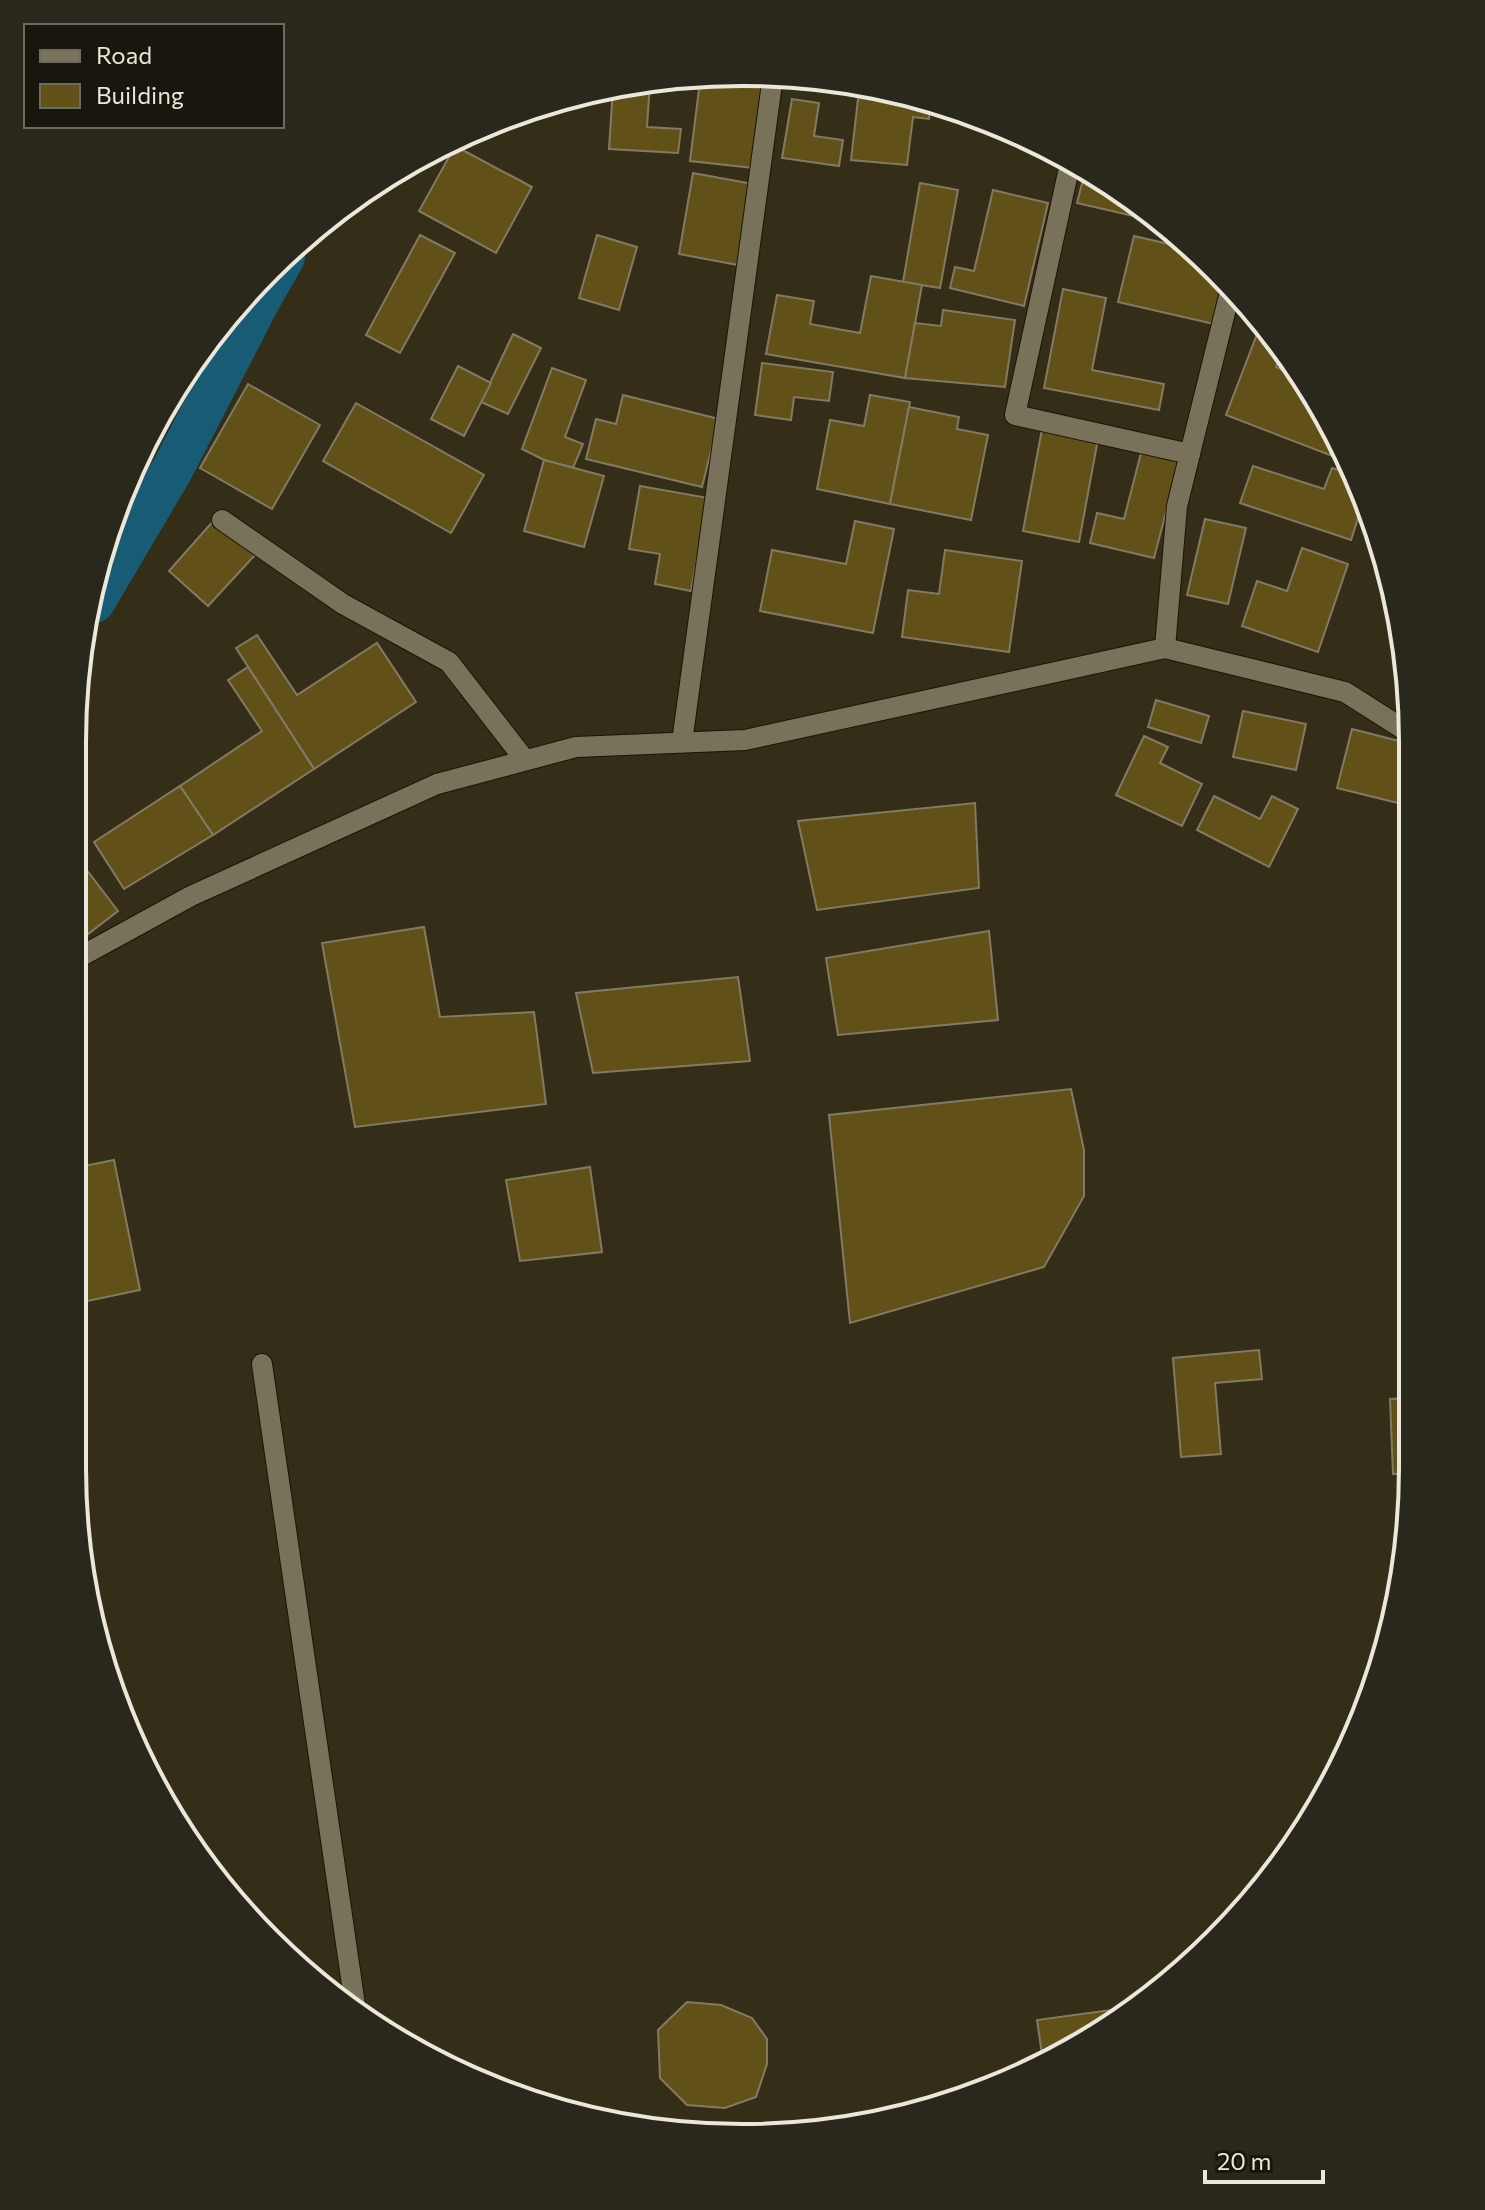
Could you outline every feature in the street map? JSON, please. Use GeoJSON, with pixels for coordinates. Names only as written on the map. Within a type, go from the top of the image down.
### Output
{"type":"FeatureCollection","features":[{"type":"Feature","properties":{"kind":"street"},"geometry":{"type":"LineString","coordinates":[[682,742],[772,87]]}},
{"type":"Feature","properties":{"kind":"street"},"geometry":{"type":"LineString","coordinates":[[1068,172],[1015,415],[1190,454]]}},
{"type":"Feature","properties":{"kind":"street"},"geometry":{"type":"LineString","coordinates":[[1165,648],[1177,506],[1228,301]]}},
{"type":"Feature","properties":{"kind":"street"},"geometry":{"type":"LineString","coordinates":[[222,520],[343,604],[449,662],[525,760]]}},
{"type":"Feature","properties":{"kind":"street"},"geometry":{"type":"LineString","coordinates":[[86,954],[191,896],[437,784],[576,747],[745,740],[1165,648],[1345,692],[1399,726]]}},
{"type":"Feature","properties":{"kind":"street"},"geometry":{"type":"LineString","coordinates":[[262,1364],[354,1996]]}},
{"type":"Feature","properties":{"kind":"building"},"geometry":{"type":"Polygon","coordinates":[[[699,87],[764,87],[753,168],[690,161],[699,87]]]}},
{"type":"Feature","properties":{"kind":"building"},"geometry":{"type":"Polygon","coordinates":[[[649,93],[647,127],[681,129],[678,153],[609,149],[612,99],[649,93]]]}},
{"type":"Feature","properties":{"kind":"building"},"geometry":{"type":"Polygon","coordinates":[[[858,97],[930,113],[929,119],[913,117],[907,165],[851,160],[858,97]]]}},
{"type":"Feature","properties":{"kind":"building"},"geometry":{"type":"Polygon","coordinates":[[[792,99],[819,103],[814,136],[843,140],[839,166],[782,158],[792,99]]]}},
{"type":"Feature","properties":{"kind":"building"},"geometry":{"type":"Polygon","coordinates":[[[462,150],[532,187],[496,253],[419,211],[450,155],[462,150]]]}},
{"type":"Feature","properties":{"kind":"building"},"geometry":{"type":"Polygon","coordinates":[[[693,173],[753,184],[738,265],[679,254],[693,173]]]}},
{"type":"Feature","properties":{"kind":"building"},"geometry":{"type":"Polygon","coordinates":[[[1083,181],[1134,216],[1077,203],[1083,181]]]}},
{"type":"Feature","properties":{"kind":"building"},"geometry":{"type":"Polygon","coordinates":[[[920,183],[958,190],[940,288],[903,282],[920,183]]]}},
{"type":"Feature","properties":{"kind":"building"},"geometry":{"type":"Polygon","coordinates":[[[993,190],[1048,203],[1024,306],[950,288],[955,267],[974,271],[993,190]]]}},
{"type":"Feature","properties":{"kind":"building"},"geometry":{"type":"Polygon","coordinates":[[[420,235],[455,253],[400,353],[366,335],[420,235]]]}},
{"type":"Feature","properties":{"kind":"building"},"geometry":{"type":"Polygon","coordinates":[[[597,235],[637,247],[619,310],[579,298],[597,235]]]}},
{"type":"Feature","properties":{"kind":"building"},"geometry":{"type":"Polygon","coordinates":[[[1134,236],[1169,244],[1221,294],[1214,324],[1118,302],[1134,236]]]}},
{"type":"Feature","properties":{"kind":"building"},"geometry":{"type":"Polygon","coordinates":[[[871,276],[922,285],[905,378],[766,354],[777,295],[814,301],[810,324],[860,333],[871,276]]]}},
{"type":"Feature","properties":{"kind":"building"},"geometry":{"type":"Polygon","coordinates":[[[1063,289],[1106,298],[1092,370],[1164,384],[1159,410],[1044,388],[1063,289]]]}},
{"type":"Feature","properties":{"kind":"building"},"geometry":{"type":"Polygon","coordinates":[[[943,310],[1015,320],[1005,387],[905,378],[915,323],[941,326],[943,310]]]}},
{"type":"Feature","properties":{"kind":"building"},"geometry":{"type":"Polygon","coordinates":[[[513,334],[541,348],[508,414],[481,402],[513,334]]]}},
{"type":"Feature","properties":{"kind":"building"},"geometry":{"type":"Polygon","coordinates":[[[1257,335],[1311,414],[1333,456],[1226,415],[1257,335]]]}},
{"type":"Feature","properties":{"kind":"building"},"geometry":{"type":"Polygon","coordinates":[[[762,363],[833,372],[829,401],[794,397],[791,420],[755,415],[762,363]]]}},
{"type":"Feature","properties":{"kind":"building"},"geometry":{"type":"Polygon","coordinates":[[[458,366],[491,383],[464,436],[431,419],[458,366]]]}},
{"type":"Feature","properties":{"kind":"building"},"geometry":{"type":"Polygon","coordinates":[[[552,368],[586,380],[565,437],[583,444],[573,468],[544,460],[522,449],[552,368]]]}},
{"type":"Feature","properties":{"kind":"building"},"geometry":{"type":"Polygon","coordinates":[[[248,384],[320,425],[272,509],[200,468],[248,384]]]}},
{"type":"Feature","properties":{"kind":"building"},"geometry":{"type":"Polygon","coordinates":[[[623,395],[719,419],[702,487],[586,459],[596,419],[616,424],[623,395]]]}},
{"type":"Feature","properties":{"kind":"building"},"geometry":{"type":"Polygon","coordinates":[[[870,395],[910,402],[890,504],[817,489],[830,420],[864,426],[870,395]]]}},
{"type":"Feature","properties":{"kind":"building"},"geometry":{"type":"Polygon","coordinates":[[[356,403],[484,475],[451,533],[323,461],[356,403]]]}},
{"type":"Feature","properties":{"kind":"building"},"geometry":{"type":"Polygon","coordinates":[[[909,407],[959,417],[957,429],[988,435],[971,520],[890,504],[909,407]]]}},
{"type":"Feature","properties":{"kind":"building"},"geometry":{"type":"Polygon","coordinates":[[[1042,429],[1098,439],[1079,542],[1023,531],[1042,429]]]}},
{"type":"Feature","properties":{"kind":"building"},"geometry":{"type":"Polygon","coordinates":[[[1142,449],[1180,459],[1154,558],[1090,543],[1097,513],[1124,519],[1142,449]]]}},
{"type":"Feature","properties":{"kind":"building"},"geometry":{"type":"Polygon","coordinates":[[[544,460],[604,476],[584,547],[524,531],[544,460]]]}},
{"type":"Feature","properties":{"kind":"building"},"geometry":{"type":"Polygon","coordinates":[[[1253,466],[1324,489],[1332,468],[1339,470],[1359,517],[1351,540],[1240,503],[1253,466]]]}},
{"type":"Feature","properties":{"kind":"building"},"geometry":{"type":"Polygon","coordinates":[[[640,486],[708,498],[691,591],[655,584],[660,554],[629,549],[640,486]]]}},
{"type":"Feature","properties":{"kind":"building"},"geometry":{"type":"Polygon","coordinates":[[[215,519],[255,555],[208,606],[169,571],[215,519]]]}},
{"type":"Feature","properties":{"kind":"building"},"geometry":{"type":"Polygon","coordinates":[[[1205,519],[1246,528],[1228,604],[1187,595],[1205,519]]]}},
{"type":"Feature","properties":{"kind":"building"},"geometry":{"type":"Polygon","coordinates":[[[855,521],[894,529],[873,633],[760,611],[772,550],[846,564],[855,521]]]}},
{"type":"Feature","properties":{"kind":"building"},"geometry":{"type":"Polygon","coordinates":[[[1302,548],[1348,564],[1318,652],[1242,626],[1257,581],[1287,591],[1302,548]]]}},
{"type":"Feature","properties":{"kind":"building"},"geometry":{"type":"Polygon","coordinates":[[[945,550],[1022,561],[1009,652],[902,637],[908,590],[939,594],[945,550]]]}},
{"type":"Feature","properties":{"kind":"building"},"geometry":{"type":"Polygon","coordinates":[[[257,635],[297,695],[377,643],[416,702],[314,769],[236,648],[257,635]]]}},
{"type":"Feature","properties":{"kind":"building"},"geometry":{"type":"Polygon","coordinates":[[[248,667],[314,769],[213,835],[180,786],[262,731],[228,680],[248,667]]]}},
{"type":"Feature","properties":{"kind":"building"},"geometry":{"type":"Polygon","coordinates":[[[1156,700],[1209,716],[1201,743],[1148,727],[1156,700]]]}},
{"type":"Feature","properties":{"kind":"building"},"geometry":{"type":"Polygon","coordinates":[[[1243,711],[1306,724],[1296,770],[1233,757],[1243,711]]]}},
{"type":"Feature","properties":{"kind":"building"},"geometry":{"type":"Polygon","coordinates":[[[1352,729],[1399,741],[1399,803],[1337,788],[1352,729]]]}},
{"type":"Feature","properties":{"kind":"building"},"geometry":{"type":"Polygon","coordinates":[[[1144,736],[1168,747],[1160,763],[1202,784],[1182,826],[1116,795],[1144,736]]]}},
{"type":"Feature","properties":{"kind":"building"},"geometry":{"type":"Polygon","coordinates":[[[180,786],[213,835],[124,889],[94,842],[180,786]]]}},
{"type":"Feature","properties":{"kind":"building"},"geometry":{"type":"Polygon","coordinates":[[[1214,796],[1260,819],[1272,796],[1298,809],[1269,867],[1197,830],[1214,796]]]}},
{"type":"Feature","properties":{"kind":"building"},"geometry":{"type":"Polygon","coordinates":[[[975,803],[979,888],[817,910],[798,821],[975,803]]]}},
{"type":"Feature","properties":{"kind":"building"},"geometry":{"type":"Polygon","coordinates":[[[86,869],[118,911],[88,934],[86,931],[86,869]]]}},
{"type":"Feature","properties":{"kind":"building"},"geometry":{"type":"Polygon","coordinates":[[[424,927],[440,1017],[534,1012],[546,1104],[355,1127],[322,943],[424,927]]]}},
{"type":"Feature","properties":{"kind":"building"},"geometry":{"type":"Polygon","coordinates":[[[989,931],[998,1020],[838,1035],[826,958],[989,931]]]}},
{"type":"Feature","properties":{"kind":"building"},"geometry":{"type":"Polygon","coordinates":[[[738,977],[750,1061],[593,1073],[576,993],[738,977]]]}},
{"type":"Feature","properties":{"kind":"building"},"geometry":{"type":"Polygon","coordinates":[[[1071,1089],[1084,1150],[1084,1196],[1044,1267],[850,1323],[829,1115],[1071,1089]]]}},
{"type":"Feature","properties":{"kind":"building"},"geometry":{"type":"Polygon","coordinates":[[[114,1160],[140,1290],[86,1301],[86,1166],[114,1160]]]}},
{"type":"Feature","properties":{"kind":"building"},"geometry":{"type":"Polygon","coordinates":[[[590,1167],[602,1252],[520,1261],[506,1180],[590,1167]]]}},
{"type":"Feature","properties":{"kind":"building"},"geometry":{"type":"Polygon","coordinates":[[[1259,1350],[1262,1379],[1215,1383],[1221,1454],[1181,1457],[1173,1358],[1259,1350]]]}},
{"type":"Feature","properties":{"kind":"building"},"geometry":{"type":"Polygon","coordinates":[[[1399,1398],[1399,1474],[1393,1474],[1390,1399],[1399,1398]]]}},
{"type":"Feature","properties":{"kind":"building"},"geometry":{"type":"Polygon","coordinates":[[[687,2002],[721,2005],[752,2018],[767,2039],[767,2064],[756,2097],[725,2108],[687,2105],[660,2078],[658,2030],[687,2002]]]}},
{"type":"Feature","properties":{"kind":"building"},"geometry":{"type":"Polygon","coordinates":[[[1111,2010],[1042,2051],[1037,2020],[1111,2010]]]}},
{"type":"Feature","properties":{"kind":"waterway"},"geometry":{"type":"LineString","coordinates":[[106,581],[172,470],[262,296]]}}]}
